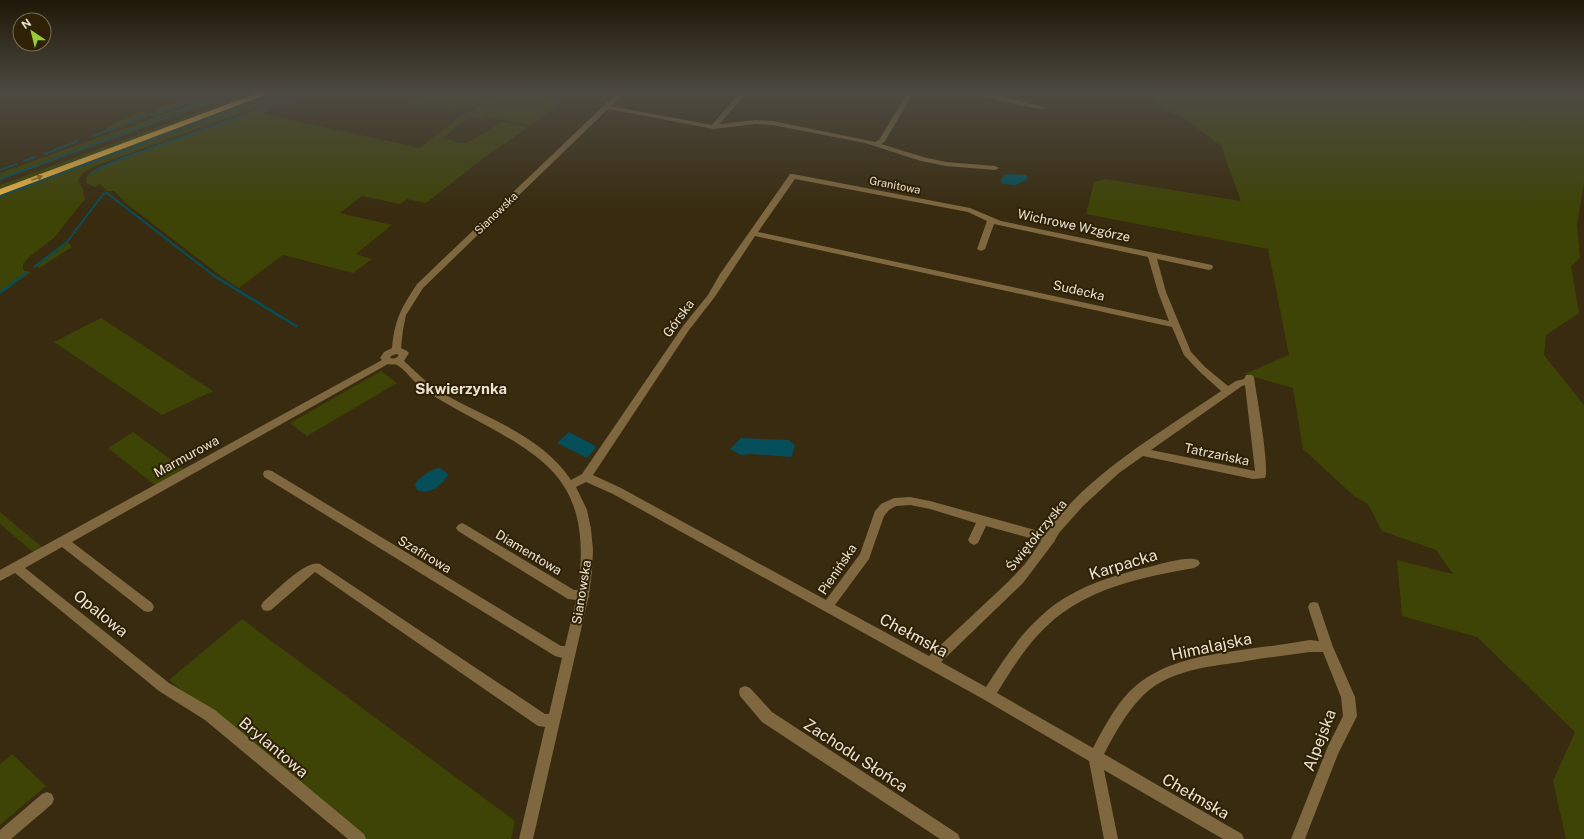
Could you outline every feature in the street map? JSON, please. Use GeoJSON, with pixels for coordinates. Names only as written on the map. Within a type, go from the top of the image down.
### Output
{"type":"FeatureCollection","features":[{"type":"Feature","properties":{"kind":"highway"},"geometry":{"type":"LineString","coordinates":[[0,183],[141,131]]}},
{"type":"Feature","properties":{"kind":"highway"},"geometry":{"type":"LineString","coordinates":[[0,192],[164,131]]}},
{"type":"Feature","properties":{"kind":"street","name":"Sianowska"},"geometry":{"type":"LineString","coordinates":[[526,839],[582,595],[586,573],[587,546],[585,522],[579,501],[570,486],[555,466],[542,454],[432,390],[397,356],[398,330],[402,315],[420,286],[581,131]]}},
{"type":"Feature","properties":{"kind":"street"},"geometry":{"type":"LineString","coordinates":[[820,131],[875,144],[921,159],[940,163],[995,168]]}},
{"type":"Feature","properties":{"kind":"street"},"geometry":{"type":"LineString","coordinates":[[875,144],[882,141],[888,131]]}},
{"type":"Feature","properties":{"kind":"street","name":"Granitowa"},"geometry":{"type":"LineString","coordinates":[[793,176],[970,210],[983,214],[991,220]]}},
{"type":"Feature","properties":{"kind":"street","name":"Górska"},"geometry":{"type":"LineString","coordinates":[[586,477],[686,328],[711,296],[793,176]]}},
{"type":"Feature","properties":{"kind":"street"},"geometry":{"type":"LineString","coordinates":[[981,249],[991,220]]}},
{"type":"Feature","properties":{"kind":"street","name":"Wichrowe Wzgórze"},"geometry":{"type":"LineString","coordinates":[[991,220],[1209,267]]}},
{"type":"Feature","properties":{"kind":"street","name":"Sudecka"},"geometry":{"type":"LineString","coordinates":[[753,233],[977,280],[1176,325]]}},
{"type":"Feature","properties":{"kind":"street"},"geometry":{"type":"LineString","coordinates":[[1152,255],[1162,292],[1187,353],[1202,369],[1228,391]]}},
{"type":"Feature","properties":{"kind":"street","name":"Marmurowa"},"geometry":{"type":"LineString","coordinates":[[0,576],[387,361],[392,362],[397,356]]}},
{"type":"Feature","properties":{"kind":"street","name":"Świętokrzyska"},"geometry":{"type":"LineString","coordinates":[[932,664],[964,631],[995,604],[1018,580],[1037,559],[1050,539],[1079,504],[1108,477],[1125,463],[1238,383],[1249,379]]}},
{"type":"Feature","properties":{"kind":"street","name":"Tatrzańska"},"geometry":{"type":"LineString","coordinates":[[1142,452],[1254,476],[1261,475],[1249,379]]}},
{"type":"Feature","properties":{"kind":"street","name":"Szafirowa"},"geometry":{"type":"LineString","coordinates":[[268,474],[559,652],[570,652]]}},
{"type":"Feature","properties":{"kind":"street"},"geometry":{"type":"LineString","coordinates":[[570,486],[586,477]]}},
{"type":"Feature","properties":{"kind":"street","name":"Chełmska"},"geometry":{"type":"LineString","coordinates":[[586,477],[624,494],[827,608],[988,695],[1237,839]]}},
{"type":"Feature","properties":{"kind":"street","name":"Pienińska"},"geometry":{"type":"LineString","coordinates":[[827,608],[865,556],[879,514],[885,507],[894,502],[910,501],[930,505],[983,522]]}},
{"type":"Feature","properties":{"kind":"street"},"geometry":{"type":"LineString","coordinates":[[974,540],[983,522],[1050,539]]}},
{"type":"Feature","properties":{"kind":"street","name":"Diamentowa"},"geometry":{"type":"LineString","coordinates":[[462,528],[572,595],[582,595]]}},
{"type":"Feature","properties":{"kind":"street"},"geometry":{"type":"LineString","coordinates":[[63,541],[148,607]]}},
{"type":"Feature","properties":{"kind":"street","name":"Karpacka"},"geometry":{"type":"LineString","coordinates":[[988,695],[1011,658],[1053,612],[1080,595],[1110,581],[1148,571],[1194,563]]}},
{"type":"Feature","properties":{"kind":"street","name":"Opalowa"},"geometry":{"type":"LineString","coordinates":[[16,567],[164,687]]}},
{"type":"Feature","properties":{"kind":"street"},"geometry":{"type":"LineString","coordinates":[[268,606],[310,569],[316,567],[543,721],[554,720]]}},
{"type":"Feature","properties":{"kind":"street","name":"Alpejska"},"geometry":{"type":"LineString","coordinates":[[1298,839],[1333,751],[1350,716],[1348,698],[1327,647],[1314,607]]}},
{"type":"Feature","properties":{"kind":"street","name":"Himalajska"},"geometry":{"type":"LineString","coordinates":[[1095,757],[1115,721],[1133,697],[1151,682],[1168,672],[1199,662],[1310,646],[1327,647]]}},
{"type":"Feature","properties":{"kind":"street","name":"Brylantowa"},"geometry":{"type":"LineString","coordinates":[[164,687],[210,715],[359,839]]}},
{"type":"Feature","properties":{"kind":"street","name":"Zachodu Słońca"},"geometry":{"type":"LineString","coordinates":[[745,692],[767,717],[953,839]]}},
{"type":"Feature","properties":{"kind":"street"},"geometry":{"type":"LineString","coordinates":[[1095,757],[1111,839]]}},
{"type":"Feature","properties":{"kind":"street"},"geometry":{"type":"LineString","coordinates":[[0,839],[47,799]]}},
{"type":"Feature","properties":{"kind":"green space"},"geometry":{"type":"Polygon","coordinates":[[[103,131],[109,131],[95,136],[90,136],[103,131]]]}},
{"type":"Feature","properties":{"kind":"green space"},"geometry":{"type":"Polygon","coordinates":[[[117,131],[134,131],[0,180],[0,173],[117,131]]]}},
{"type":"Feature","properties":{"kind":"green space"},"geometry":{"type":"Polygon","coordinates":[[[146,131],[159,131],[0,190],[0,185],[146,131]]]}},
{"type":"Feature","properties":{"kind":"green space"},"geometry":{"type":"Polygon","coordinates":[[[170,131],[191,131],[95,166],[84,172],[78,183],[82,187],[85,199],[54,238],[29,257],[23,264],[23,269],[25,271],[31,272],[0,294],[0,194],[170,131]]]}},
{"type":"Feature","properties":{"kind":"green space"},"geometry":{"type":"Polygon","coordinates":[[[197,131],[343,131],[420,148],[441,131],[451,131],[443,138],[465,143],[487,131],[522,131],[481,160],[426,203],[407,199],[400,204],[362,196],[340,213],[392,225],[356,254],[372,259],[353,273],[283,255],[239,288],[127,204],[114,191],[107,191],[100,184],[95,187],[86,183],[89,174],[100,167],[197,131]]]}},
{"type":"Feature","properties":{"kind":"green space"},"geometry":{"type":"Polygon","coordinates":[[[1201,131],[1584,131],[1584,182],[1577,225],[1580,258],[1571,266],[1579,313],[1546,335],[1544,355],[1584,405],[1584,839],[1566,839],[1553,781],[1575,732],[1477,637],[1402,616],[1397,560],[1453,574],[1436,550],[1382,531],[1368,504],[1354,496],[1303,449],[1293,388],[1244,374],[1289,355],[1268,249],[1086,214],[1094,182],[1105,179],[1241,201],[1221,146],[1201,131]]]}},
{"type":"Feature","properties":{"kind":"green space"},"geometry":{"type":"Polygon","coordinates":[[[68,242],[72,247],[39,268],[36,267],[68,242]]]}},
{"type":"Feature","properties":{"kind":"green space"},"geometry":{"type":"Polygon","coordinates":[[[101,318],[213,391],[162,415],[54,342],[101,318]]]}},
{"type":"Feature","properties":{"kind":"green space"},"geometry":{"type":"Polygon","coordinates":[[[381,371],[397,383],[307,436],[290,423],[381,371]]]}},
{"type":"Feature","properties":{"kind":"green space"},"geometry":{"type":"Polygon","coordinates":[[[133,432],[185,470],[156,486],[108,448],[133,432]]]}},
{"type":"Feature","properties":{"kind":"green space"},"geometry":{"type":"Polygon","coordinates":[[[0,512],[43,548],[34,553],[0,524],[0,512]]]}},
{"type":"Feature","properties":{"kind":"green space"},"geometry":{"type":"Polygon","coordinates":[[[242,619],[515,821],[511,839],[364,839],[169,680],[242,619]]]}},
{"type":"Feature","properties":{"kind":"green space"},"geometry":{"type":"Polygon","coordinates":[[[12,754],[46,786],[0,825],[0,764],[12,754]]]}},
{"type":"Feature","properties":{"kind":"water"},"geometry":{"type":"Polygon","coordinates":[[[1004,175],[1026,175],[1028,179],[1016,185],[1002,184],[1001,180],[1004,175]]]}},
{"type":"Feature","properties":{"kind":"water"},"geometry":{"type":"Polygon","coordinates":[[[569,432],[595,446],[595,449],[587,458],[557,443],[569,432]]]}},
{"type":"Feature","properties":{"kind":"water"},"geometry":{"type":"Polygon","coordinates":[[[741,438],[789,440],[795,446],[791,457],[751,454],[741,455],[730,449],[741,438]]]}},
{"type":"Feature","properties":{"kind":"water"},"geometry":{"type":"Polygon","coordinates":[[[439,468],[448,475],[439,486],[426,492],[417,490],[415,485],[419,479],[429,472],[439,468]]]}},
{"type":"Feature","properties":{"kind":"waterway"},"geometry":{"type":"LineString","coordinates":[[93,136],[106,131]]}},
{"type":"Feature","properties":{"kind":"waterway"},"geometry":{"type":"LineString","coordinates":[[0,179],[129,131]]}},
{"type":"Feature","properties":{"kind":"waterway"},"geometry":{"type":"LineString","coordinates":[[0,196],[176,131]]}},
{"type":"Feature","properties":{"kind":"waterway"},"geometry":{"type":"LineString","coordinates":[[92,174],[102,167],[121,159],[199,131]]}},
{"type":"Feature","properties":{"kind":"waterway"},"geometry":{"type":"LineString","coordinates":[[45,154],[78,141]]}},
{"type":"Feature","properties":{"kind":"waterway"},"geometry":{"type":"LineString","coordinates":[[24,161],[35,157]]}},
{"type":"Feature","properties":{"kind":"waterway"},"geometry":{"type":"LineString","coordinates":[[0,170],[17,164]]}},
{"type":"Feature","properties":{"kind":"waterway"},"geometry":{"type":"LineString","coordinates":[[34,267],[67,242],[103,194],[107,193],[217,278]]}},
{"type":"Feature","properties":{"kind":"waterway"},"geometry":{"type":"LineString","coordinates":[[19,278],[27,272]]}},
{"type":"Feature","properties":{"kind":"waterway"},"geometry":{"type":"LineString","coordinates":[[0,293],[21,277]]}},
{"type":"Feature","properties":{"kind":"waterway"},"geometry":{"type":"LineString","coordinates":[[216,277],[296,326]]}},
{"type":"Feature","properties":{"kind":"district","name":"Skwierzynka"},"geometry":{"type":"Point","coordinates":[461,389]}}]}
